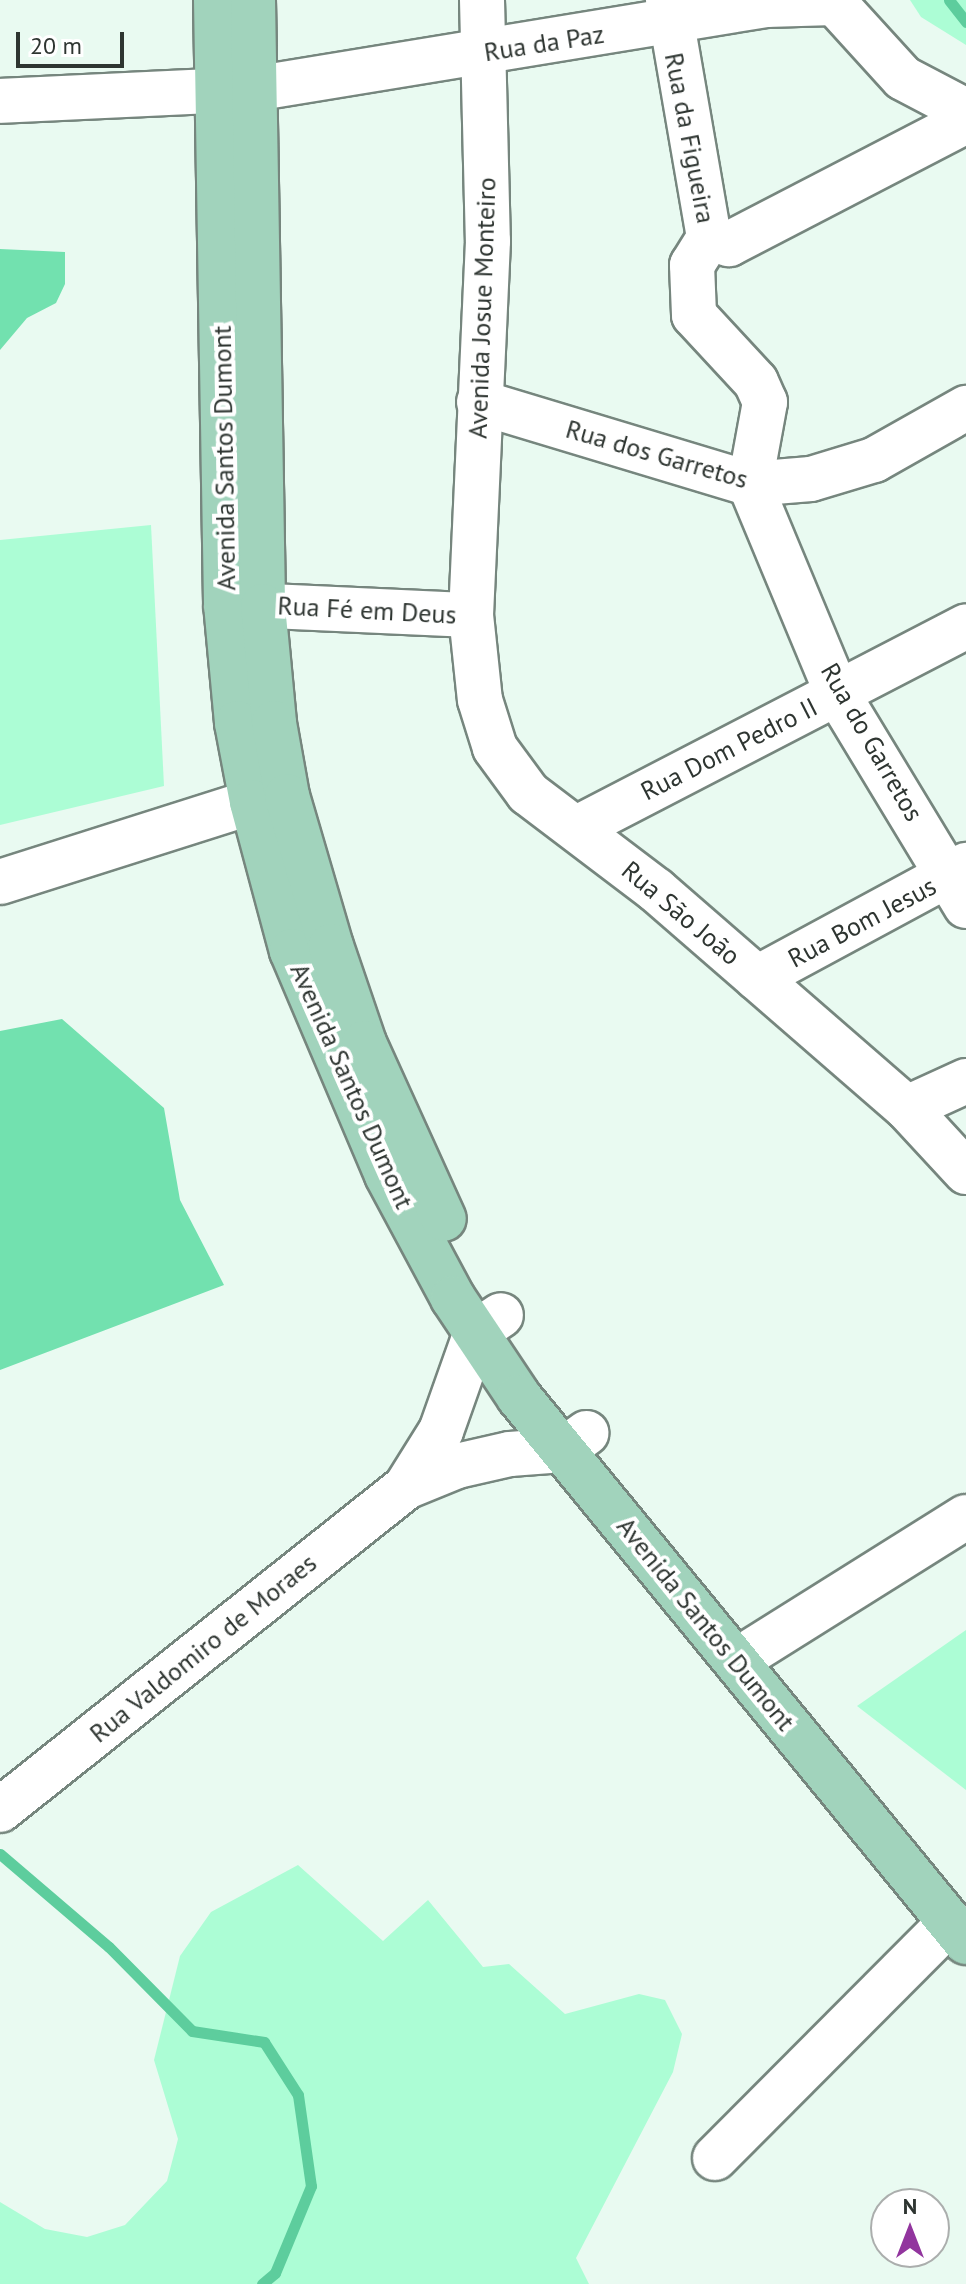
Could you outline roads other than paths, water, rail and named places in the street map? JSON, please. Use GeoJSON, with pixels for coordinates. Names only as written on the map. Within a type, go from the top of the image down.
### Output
{"type":"FeatureCollection","features":[{"type":"Feature","properties":{"kind":"main road","name":"Avenida Santos Dumont"},"geometry":{"type":"LineString","coordinates":[[216,0],[235,91],[244,605],[237,723],[252,802],[292,951],[339,1070],[387,1175],[488,1324],[575,1441],[961,1921]]}},
{"type":"Feature","properties":{"kind":"main road","name":"Avenida Santos Dumont"},"geometry":{"type":"LineString","coordinates":[[235,91],[253,0]]}},
{"type":"Feature","properties":{"kind":"main road","name":"Avenida Santos Dumont"},"geometry":{"type":"LineString","coordinates":[[244,605],[274,723],[287,796],[331,946],[364,1043],[488,1324]]}},
{"type":"Feature","properties":{"kind":"street","name":"Avenida Josue Monteiro"},"geometry":{"type":"LineString","coordinates":[[471,615],[488,241],[482,0]]}},
{"type":"Feature","properties":{"kind":"street","name":"Rua da Paz"},"geometry":{"type":"LineString","coordinates":[[0,101],[235,91],[484,53],[668,11],[833,2]]}},
{"type":"Feature","properties":{"kind":"street"},"geometry":{"type":"LineString","coordinates":[[833,2],[903,78],[966,111]]}},
{"type":"Feature","properties":{"kind":"street","name":"Rua da Figueira"},"geometry":{"type":"LineString","coordinates":[[668,11],[709,238],[692,265],[694,315],[756,382],[765,402],[750,484]]}},
{"type":"Feature","properties":{"kind":"street"},"geometry":{"type":"LineString","coordinates":[[709,238],[729,244],[966,121]]}},
{"type":"Feature","properties":{"kind":"street","name":"Rua dos Garretos"},"geometry":{"type":"LineString","coordinates":[[479,402],[750,484],[811,479],[874,460],[966,408]]}},
{"type":"Feature","properties":{"kind":"street","name":"Rua do Garretos"},"geometry":{"type":"LineString","coordinates":[[750,484],[837,693],[961,882]]}},
{"type":"Feature","properties":{"kind":"street","name":"Rua Fé em Deus"},"geometry":{"type":"LineString","coordinates":[[244,605],[471,615]]}},
{"type":"Feature","properties":{"kind":"street","name":"Rua São João"},"geometry":{"type":"LineString","coordinates":[[471,615],[480,700],[495,748],[528,793],[577,828],[757,978],[907,1108],[966,1172]]}},
{"type":"Feature","properties":{"kind":"street","name":"Rua Dom Pedro II"},"geometry":{"type":"LineString","coordinates":[[577,828],[966,626]]}},
{"type":"Feature","properties":{"kind":"street"},"geometry":{"type":"LineString","coordinates":[[0,882],[252,802]]}},
{"type":"Feature","properties":{"kind":"street","name":"Rua Bom Jesus"},"geometry":{"type":"LineString","coordinates":[[757,978],[961,882]]}},
{"type":"Feature","properties":{"kind":"street"},"geometry":{"type":"LineString","coordinates":[[907,1108],[966,1081]]}},
{"type":"Feature","properties":{"kind":"street","name":"Rua Valdomiro de Moraes"},"geometry":{"type":"LineString","coordinates":[[406,1487],[441,1431],[488,1324]]}},
{"type":"Feature","properties":{"kind":"street","name":"Rua Valdomiro de Moraes"},"geometry":{"type":"LineString","coordinates":[[0,1810],[406,1487],[470,1463],[575,1441]]}},
{"type":"Feature","properties":{"kind":"street"},"geometry":{"type":"LineString","coordinates":[[745,1654],[966,1517]]}},
{"type":"Feature","properties":{"kind":"street"},"geometry":{"type":"LineString","coordinates":[[715,2158],[961,1921]]}},
{"type":"Feature","properties":{"kind":"waterway"},"geometry":{"type":"LineString","coordinates":[[949,0],[966,22]]}},
{"type":"Feature","properties":{"kind":"waterway"},"geometry":{"type":"LineString","coordinates":[[0,1854],[109,1947],[192,2031],[264,2042],[298,2095],[311,2186],[275,2273],[262,2284]]}}]}
